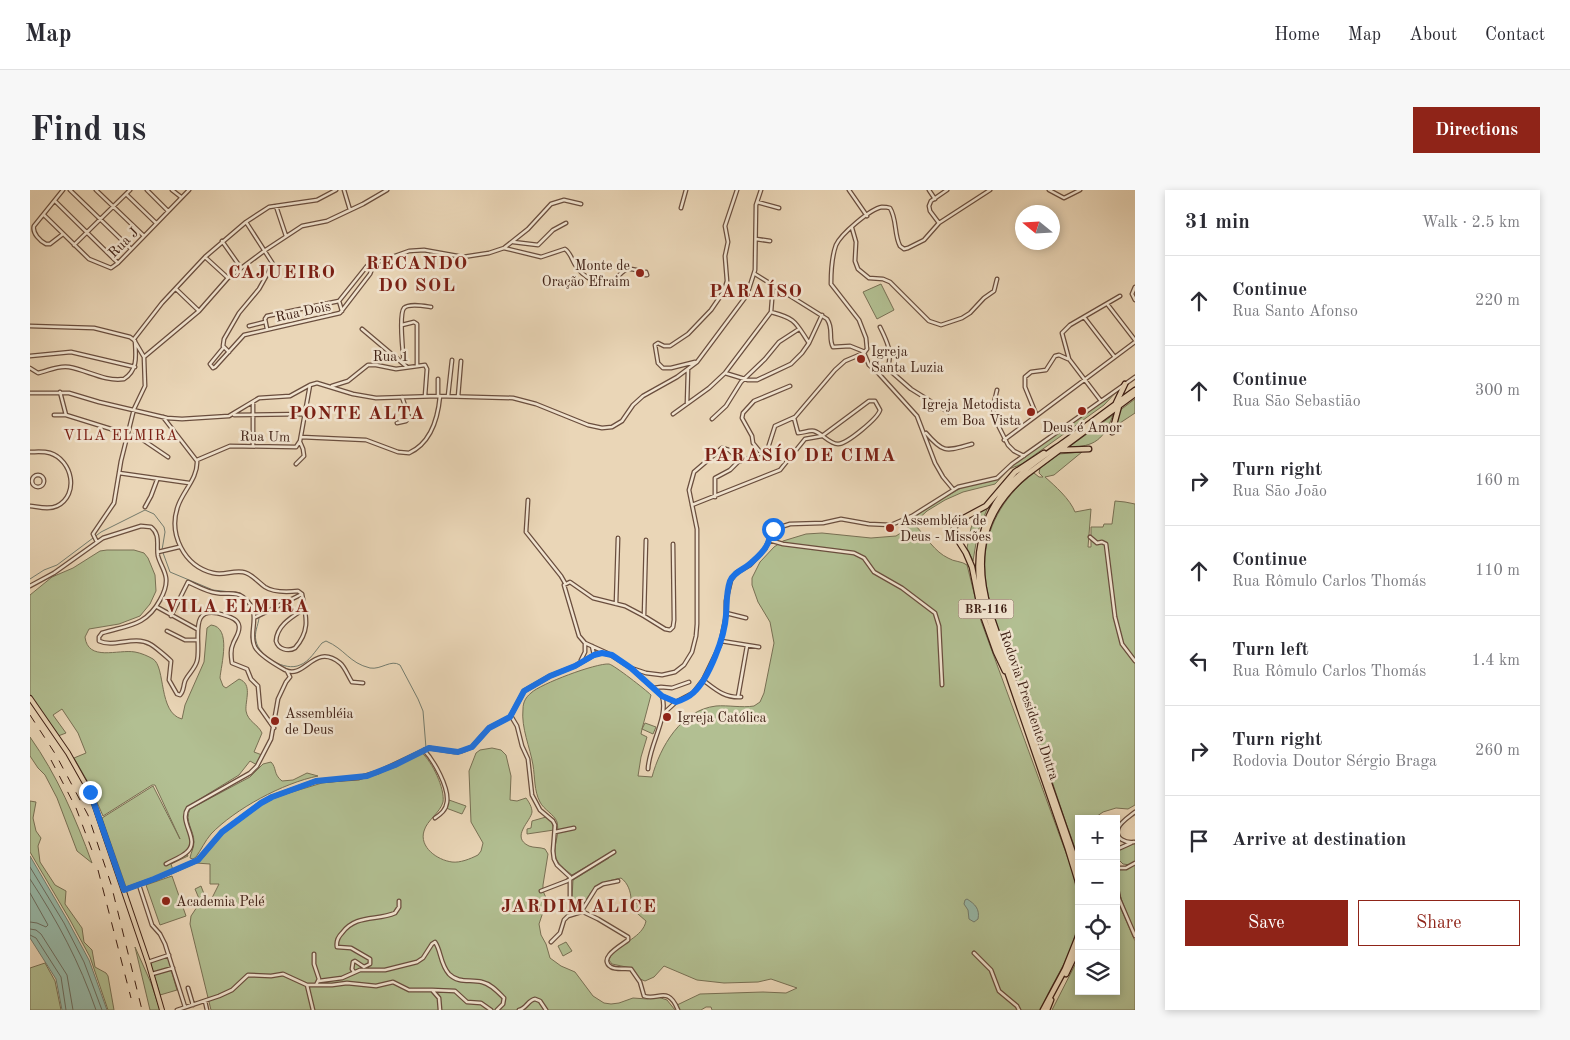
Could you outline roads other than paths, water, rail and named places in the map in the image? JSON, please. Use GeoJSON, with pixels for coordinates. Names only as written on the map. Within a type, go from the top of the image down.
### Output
{"type":"FeatureCollection","features":[{"type":"Feature","properties":{"kind":"highway"},"geometry":{"type":"LineString","coordinates":[[1112,432],[1117,405],[1125,384]]}},
{"type":"Feature","properties":{"kind":"highway","name":"Rodovia Presidente Dutra"},"geometry":{"type":"LineString","coordinates":[[1076,860],[989,610],[982,576],[982,558],[985,538],[992,519],[1003,499],[1020,479],[1135,390]]}},
{"type":"Feature","properties":{"kind":"highway","name":"Rodovia Presidente Dutra"},"geometry":{"type":"LineString","coordinates":[[1075,872],[979,587],[978,558],[983,532],[993,508],[1009,485],[1077,433],[1135,394]]}},
{"type":"Feature","properties":{"kind":"highway"},"geometry":{"type":"LineString","coordinates":[[1010,679],[1002,666],[980,607],[972,567],[963,547],[954,534],[954,528],[960,520],[986,506],[1015,472],[1077,433]]}},
{"type":"Feature","properties":{"kind":"highway"},"geometry":{"type":"LineString","coordinates":[[1059,450],[1089,449]]}},
{"type":"Feature","properties":{"kind":"highway"},"geometry":{"type":"LineString","coordinates":[[1044,1010],[1069,962],[1075,945]]}},
{"type":"Feature","properties":{"kind":"highway"},"geometry":{"type":"LineString","coordinates":[[1044,1010],[1077,950]]}},
{"type":"Feature","properties":{"kind":"main road"},"geometry":{"type":"LineString","coordinates":[[30,698],[68,753],[90,792],[152,974],[162,1010]]}},
{"type":"Feature","properties":{"kind":"street"},"geometry":{"type":"LineString","coordinates":[[63,190],[34,226],[34,233],[46,244],[50,244],[63,234]]}},
{"type":"Feature","properties":{"kind":"street"},"geometry":{"type":"LineString","coordinates":[[70,190],[131,248]]}},
{"type":"Feature","properties":{"kind":"street"},"geometry":{"type":"LineString","coordinates":[[96,190],[144,236]]}},
{"type":"Feature","properties":{"kind":"street"},"geometry":{"type":"LineString","coordinates":[[74,245],[130,190]]}},
{"type":"Feature","properties":{"kind":"street"},"geometry":{"type":"LineString","coordinates":[[147,190],[168,210]]}},
{"type":"Feature","properties":{"kind":"street"},"geometry":{"type":"LineString","coordinates":[[172,190],[181,198]]}},
{"type":"Feature","properties":{"kind":"street","name":"Rua J"},"geometry":{"type":"LineString","coordinates":[[44,215],[85,256],[111,268],[189,190]]}},
{"type":"Feature","properties":{"kind":"street"},"geometry":{"type":"LineString","coordinates":[[30,368],[38,373],[67,366],[98,376],[120,379],[127,377],[135,367],[134,340],[154,312],[222,241],[269,207],[316,200],[336,190]]}},
{"type":"Feature","properties":{"kind":"street"},"geometry":{"type":"LineString","coordinates":[[344,190],[350,210]]}},
{"type":"Feature","properties":{"kind":"street"},"geometry":{"type":"LineString","coordinates":[[144,357],[199,311],[228,278],[264,251],[302,226],[327,221],[387,190]]}},
{"type":"Feature","properties":{"kind":"street"},"geometry":{"type":"LineString","coordinates":[[681,208],[686,190]]}},
{"type":"Feature","properties":{"kind":"street"},"geometry":{"type":"LineString","coordinates":[[697,362],[663,368],[658,363],[655,345],[657,343],[670,346],[688,334],[711,310],[724,292],[727,281],[726,256],[728,242],[725,226],[737,190]]}},
{"type":"Feature","properties":{"kind":"street"},"geometry":{"type":"LineString","coordinates":[[232,415],[253,402],[267,397],[290,396],[317,383],[369,397],[448,396],[520,400],[540,405],[595,427],[618,425],[633,405],[643,396],[670,382],[697,362],[744,300],[750,290],[754,274],[757,202],[761,190]]}},
{"type":"Feature","properties":{"kind":"street"},"geometry":{"type":"LineString","coordinates":[[849,190],[867,216]]}},
{"type":"Feature","properties":{"kind":"street"},"geometry":{"type":"LineString","coordinates":[[929,190],[935,199]]}},
{"type":"Feature","properties":{"kind":"street"},"geometry":{"type":"LineString","coordinates":[[939,223],[929,208],[929,204],[947,190]]}},
{"type":"Feature","properties":{"kind":"street"},"geometry":{"type":"LineString","coordinates":[[715,496],[715,478],[730,470],[740,461],[766,452],[770,447],[775,426],[794,418],[839,366],[847,360],[864,353],[867,344],[861,324],[831,284],[836,246],[845,232],[879,208],[890,208],[900,246],[904,249],[911,247],[924,240],[939,223],[990,190]]}},
{"type":"Feature","properties":{"kind":"street"},"geometry":{"type":"LineString","coordinates":[[1049,190],[1064,198],[1080,190]]}},
{"type":"Feature","properties":{"kind":"street"},"geometry":{"type":"LineString","coordinates":[[126,194],[156,223]]}},
{"type":"Feature","properties":{"kind":"street"},"geometry":{"type":"LineString","coordinates":[[267,329],[265,319],[268,316],[339,301],[366,267],[416,250],[463,257],[489,253],[514,242],[549,206],[564,200],[581,204]]}},
{"type":"Feature","properties":{"kind":"street"},"geometry":{"type":"LineString","coordinates":[[55,201],[118,263]]}},
{"type":"Feature","properties":{"kind":"street"},"geometry":{"type":"LineString","coordinates":[[757,202],[779,208]]}},
{"type":"Feature","properties":{"kind":"street"},"geometry":{"type":"LineString","coordinates":[[276,206],[286,236]]}},
{"type":"Feature","properties":{"kind":"street"},"geometry":{"type":"LineString","coordinates":[[224,347],[211,362],[210,366],[215,368],[229,352],[222,344],[224,339],[238,313],[257,292],[273,267],[273,263],[246,222]]}},
{"type":"Feature","properties":{"kind":"street"},"geometry":{"type":"LineString","coordinates":[[514,242],[538,244],[554,230],[566,223]]}},
{"type":"Feature","properties":{"kind":"street"},"geometry":{"type":"LineString","coordinates":[[852,227],[856,242],[855,261],[858,269],[869,278],[890,282],[934,324],[949,323],[970,313],[984,298],[994,291],[997,279]]}},
{"type":"Feature","properties":{"kind":"street"},"geometry":{"type":"LineString","coordinates":[[756,239],[770,242]]}},
{"type":"Feature","properties":{"kind":"street"},"geometry":{"type":"LineString","coordinates":[[222,241],[241,268]]}},
{"type":"Feature","properties":{"kind":"street"},"geometry":{"type":"LineString","coordinates":[[504,248],[541,258],[565,249],[581,271],[605,286],[611,285],[619,274],[629,269],[635,269],[644,273]]}},
{"type":"Feature","properties":{"kind":"street"},"geometry":{"type":"LineString","coordinates":[[205,257],[228,278]]}},
{"type":"Feature","properties":{"kind":"street","name":"Rua Dois"},"geometry":{"type":"LineString","coordinates":[[229,352],[246,334],[335,316],[342,311],[370,274],[374,264]]}},
{"type":"Feature","properties":{"kind":"street"},"geometry":{"type":"LineString","coordinates":[[754,274],[827,319],[830,325],[832,346],[836,348],[850,346],[864,353],[869,365],[917,416],[936,463],[943,477],[953,490]]}},
{"type":"Feature","properties":{"kind":"street"},"geometry":{"type":"LineString","coordinates":[[673,414],[725,373],[771,312],[773,287]]}},
{"type":"Feature","properties":{"kind":"street"},"geometry":{"type":"LineString","coordinates":[[1135,287],[1132,294],[1135,300]]}},
{"type":"Feature","properties":{"kind":"street"},"geometry":{"type":"LineString","coordinates":[[176,288],[199,311]]}},
{"type":"Feature","properties":{"kind":"street"},"geometry":{"type":"LineString","coordinates":[[1101,401],[1069,359],[1062,333],[1065,329],[1120,296]]}},
{"type":"Feature","properties":{"kind":"street"},"geometry":{"type":"LineString","coordinates":[[339,301],[342,311]]}},
{"type":"Feature","properties":{"kind":"street"},"geometry":{"type":"LineString","coordinates":[[1004,440],[1135,341],[1108,304]]}},
{"type":"Feature","properties":{"kind":"street"},"geometry":{"type":"LineString","coordinates":[[404,363],[402,311],[406,307],[431,307]]}},
{"type":"Feature","properties":{"kind":"street"},"geometry":{"type":"LineString","coordinates":[[771,312],[791,318],[809,343]]}},
{"type":"Feature","properties":{"kind":"street"},"geometry":{"type":"LineString","coordinates":[[725,373],[744,379],[755,380],[788,366],[802,353],[809,343],[822,316]]}},
{"type":"Feature","properties":{"kind":"street"},"geometry":{"type":"LineString","coordinates":[[1084,317],[1114,356]]}},
{"type":"Feature","properties":{"kind":"street"},"geometry":{"type":"LineString","coordinates":[[249,326],[266,322]]}},
{"type":"Feature","properties":{"kind":"street"},"geometry":{"type":"LineString","coordinates":[[402,325],[414,322],[417,324],[417,366]]}},
{"type":"Feature","properties":{"kind":"street"},"geometry":{"type":"LineString","coordinates":[[30,326],[94,328],[130,337],[134,340],[144,357],[145,386],[134,409],[113,505],[93,536],[97,542]]}},
{"type":"Feature","properties":{"kind":"street"},"geometry":{"type":"LineString","coordinates":[[879,374],[887,368],[889,361],[888,348],[880,327]]}},
{"type":"Feature","properties":{"kind":"street"},"geometry":{"type":"LineString","coordinates":[[712,418],[726,406],[737,386],[765,359],[779,342],[799,328]]}},
{"type":"Feature","properties":{"kind":"street"},"geometry":{"type":"LineString","coordinates":[[362,329],[407,367]]}},
{"type":"Feature","properties":{"kind":"street"},"geometry":{"type":"LineString","coordinates":[[30,356],[71,352],[135,367]]}},
{"type":"Feature","properties":{"kind":"street"},"geometry":{"type":"LineString","coordinates":[[1036,414],[1025,387],[1024,379],[1026,375],[1030,372],[1046,370],[1055,356],[1059,355],[1069,359]]}},
{"type":"Feature","properties":{"kind":"street"},"geometry":{"type":"LineString","coordinates":[[448,396],[452,360]]}},
{"type":"Feature","properties":{"kind":"street"},"geometry":{"type":"LineString","coordinates":[[458,397],[461,360]]}},
{"type":"Feature","properties":{"kind":"street","name":"Rua 1"},"geometry":{"type":"LineString","coordinates":[[330,386],[348,381],[368,365],[393,368],[426,365],[425,396]]}},
{"type":"Feature","properties":{"kind":"street"},"geometry":{"type":"LineString","coordinates":[[887,368],[911,389],[948,412]]}},
{"type":"Feature","properties":{"kind":"street"},"geometry":{"type":"LineString","coordinates":[[687,404],[688,369]]}},
{"type":"Feature","properties":{"kind":"street"},"geometry":{"type":"LineString","coordinates":[[766,532],[790,524],[824,523],[841,519],[869,524],[891,525],[912,516],[953,490],[997,478],[1008,467],[1135,377]]}},
{"type":"Feature","properties":{"kind":"street","name":"Rua Um"},"geometry":{"type":"LineString","coordinates":[[197,460],[225,447],[294,447],[300,442],[301,437],[363,440],[401,453],[409,453],[423,443],[431,432],[438,414],[438,379]]}},
{"type":"Feature","properties":{"kind":"street"},"geometry":{"type":"LineString","coordinates":[[301,437],[310,385]]}},
{"type":"Feature","properties":{"kind":"street"},"geometry":{"type":"LineString","coordinates":[[762,454],[753,443],[742,413],[754,401],[790,386]]}},
{"type":"Feature","properties":{"kind":"street"},"geometry":{"type":"LineString","coordinates":[[997,390],[992,407],[1004,440],[1014,451],[1024,456]]}},
{"type":"Feature","properties":{"kind":"street"},"geometry":{"type":"LineString","coordinates":[[60,392],[66,415]]}},
{"type":"Feature","properties":{"kind":"street"},"geometry":{"type":"LineString","coordinates":[[30,393],[60,392],[182,420],[232,415],[304,414]]}},
{"type":"Feature","properties":{"kind":"street"},"geometry":{"type":"LineString","coordinates":[[396,423],[405,422],[409,417],[402,397]]}},
{"type":"Feature","properties":{"kind":"street"},"geometry":{"type":"LineString","coordinates":[[692,505],[778,471],[786,464],[803,441],[812,437],[822,436],[869,401],[874,400],[880,411],[876,418],[844,443],[835,444],[822,436],[812,431],[798,433],[794,418]]}},
{"type":"Feature","properties":{"kind":"street"},"geometry":{"type":"LineString","coordinates":[[253,402],[253,446]]}},
{"type":"Feature","properties":{"kind":"street"},"geometry":{"type":"LineString","coordinates":[[54,415],[66,415],[143,439],[168,456]]}},
{"type":"Feature","properties":{"kind":"street"},"geometry":{"type":"LineString","coordinates":[[163,416],[197,460],[196,471],[176,512],[179,547],[193,564],[207,572],[221,575],[245,572],[269,589],[286,592],[298,591],[302,594]]}},
{"type":"Feature","properties":{"kind":"street"},"geometry":{"type":"LineString","coordinates":[[924,430],[943,449],[953,449],[972,444]]}},
{"type":"Feature","properties":{"kind":"street"},"geometry":{"type":"LineString","coordinates":[[296,464],[304,456],[300,442]]}},
{"type":"Feature","properties":{"kind":"street"},"geometry":{"type":"LineString","coordinates":[[631,668],[655,675],[671,673],[681,668],[692,652],[698,617],[698,549],[697,529],[689,490],[692,478],[695,471],[722,448],[729,450],[740,461]]}},
{"type":"Feature","properties":{"kind":"street"},"geometry":{"type":"LineString","coordinates":[[30,452],[50,453],[58,457],[70,473],[72,483],[65,500],[57,506],[42,508],[30,506]]}},
{"type":"Feature","properties":{"kind":"street"},"geometry":{"type":"LineString","coordinates":[[119,474],[190,484]]}},
{"type":"Feature","properties":{"kind":"street"},"geometry":{"type":"LineString","coordinates":[[39,475],[43,476],[44,482],[39,487],[35,486],[31,481],[39,475]]}},
{"type":"Feature","properties":{"kind":"street"},"geometry":{"type":"LineString","coordinates":[[145,507],[157,480]]}},
{"type":"Feature","properties":{"kind":"street"},"geometry":{"type":"LineString","coordinates":[[528,500],[526,532],[561,576],[565,584],[564,588],[570,603],[576,632],[581,639],[631,668],[662,696],[676,702]]}},
{"type":"Feature","properties":{"kind":"street"},"geometry":{"type":"LineString","coordinates":[[30,586],[61,569],[106,537],[137,527],[147,526],[153,529],[157,534],[158,552],[166,584],[163,595],[150,616],[142,622],[102,634],[99,636],[99,640],[107,642],[136,641],[151,644],[171,661],[170,682],[179,695],[180,700]]}},
{"type":"Feature","properties":{"kind":"street"},"geometry":{"type":"LineString","coordinates":[[648,769],[648,755],[664,713],[676,702],[693,693],[703,680],[717,653],[726,613],[726,598],[733,577],[752,563],[765,549],[771,530]]}},
{"type":"Feature","properties":{"kind":"street"},"geometry":{"type":"LineString","coordinates":[[1090,537],[1097,543],[1102,542],[1106,544],[1115,617],[1122,644],[1135,661]]}},
{"type":"Feature","properties":{"kind":"street"},"geometry":{"type":"LineString","coordinates":[[616,604],[618,538]]}},
{"type":"Feature","properties":{"kind":"street"},"geometry":{"type":"LineString","coordinates":[[644,616],[646,540]]}},
{"type":"Feature","properties":{"kind":"street"},"geometry":{"type":"LineString","coordinates":[[769,540],[783,544],[861,555],[874,572],[902,588],[935,613],[939,626],[942,685]]}},
{"type":"Feature","properties":{"kind":"street"},"geometry":{"type":"LineString","coordinates":[[565,584],[570,582],[593,598],[616,604],[644,616],[664,629],[670,630],[673,627],[674,544]]}},
{"type":"Feature","properties":{"kind":"street"},"geometry":{"type":"LineString","coordinates":[[158,552],[179,547]]}},
{"type":"Feature","properties":{"kind":"street"},"geometry":{"type":"LineString","coordinates":[[171,616],[188,582],[214,593],[240,596],[252,609],[255,646],[263,655],[281,668],[287,671],[295,671]]}},
{"type":"Feature","properties":{"kind":"street"},"geometry":{"type":"LineString","coordinates":[[302,594],[307,624],[302,637],[294,649],[282,648],[276,641],[280,629],[289,619],[304,609]]}},
{"type":"Feature","properties":{"kind":"street"},"geometry":{"type":"LineString","coordinates":[[254,618],[302,594]]}},
{"type":"Feature","properties":{"kind":"street"},"geometry":{"type":"LineString","coordinates":[[157,606],[171,616],[197,629]]}},
{"type":"Feature","properties":{"kind":"street"},"geometry":{"type":"LineString","coordinates":[[179,695],[183,693],[186,679],[197,661],[197,629],[200,619],[208,612],[218,613],[236,621],[239,629],[232,647],[232,662],[233,664],[244,666],[258,686],[260,708],[274,728]]}},
{"type":"Feature","properties":{"kind":"street"},"geometry":{"type":"LineString","coordinates":[[726,613],[746,618]]}},
{"type":"Feature","properties":{"kind":"street"},"geometry":{"type":"LineString","coordinates":[[166,631],[185,640],[197,640]]}},
{"type":"Feature","properties":{"kind":"street"},"geometry":{"type":"LineString","coordinates":[[721,641],[759,647]]}},
{"type":"Feature","properties":{"kind":"street"},"geometry":{"type":"LineString","coordinates":[[578,664],[585,652],[585,643]]}},
{"type":"Feature","properties":{"kind":"street"},"geometry":{"type":"LineString","coordinates":[[592,646],[594,655]]}},
{"type":"Feature","properties":{"kind":"street"},"geometry":{"type":"LineString","coordinates":[[703,680],[723,695],[739,697],[747,646]]}},
{"type":"Feature","properties":{"kind":"street"},"geometry":{"type":"LineString","coordinates":[[585,652],[588,657]]}},
{"type":"Feature","properties":{"kind":"street"},"geometry":{"type":"LineString","coordinates":[[124,890],[198,860],[222,832],[272,797],[316,781],[367,776],[395,765],[424,750],[433,748],[453,752],[464,751],[474,745],[489,728],[511,716],[524,691],[588,657],[608,654]]}},
{"type":"Feature","properties":{"kind":"street"},"geometry":{"type":"LineString","coordinates":[[169,872],[167,865],[186,853],[191,847],[191,836],[185,817],[187,810],[253,771],[268,746],[274,728],[278,699],[286,682],[295,671],[317,657],[325,656],[340,663],[352,682],[363,682]]}},
{"type":"Feature","properties":{"kind":"street"},"geometry":{"type":"LineString","coordinates":[[287,671],[289,678]]}},
{"type":"Feature","properties":{"kind":"street"},"geometry":{"type":"LineString","coordinates":[[654,688],[672,688],[689,682]]}},
{"type":"Feature","properties":{"kind":"street"},"geometry":{"type":"LineString","coordinates":[[662,696],[664,713]]}},
{"type":"Feature","properties":{"kind":"street"},"geometry":{"type":"LineString","coordinates":[[511,716],[517,726],[522,746],[528,759],[532,795],[540,810],[553,821],[556,832],[553,846],[554,859],[570,880],[572,906],[627,937],[628,940],[609,954],[608,964],[613,968],[632,970],[640,982],[644,996],[647,998],[658,995],[666,996],[674,1002],[678,1010]]}},
{"type":"Feature","properties":{"kind":"street"},"geometry":{"type":"LineString","coordinates":[[424,750],[436,767],[446,795],[445,808],[435,818]]}},
{"type":"Feature","properties":{"kind":"street"},"geometry":{"type":"LineString","coordinates":[[1134,842],[1124,841],[1119,836],[1118,830],[1119,826],[1135,812]]}},
{"type":"Feature","properties":{"kind":"street"},"geometry":{"type":"LineString","coordinates":[[556,832],[574,828]]}},
{"type":"Feature","properties":{"kind":"street"},"geometry":{"type":"LineString","coordinates":[[1120,848],[1134,842]]}},
{"type":"Feature","properties":{"kind":"street"},"geometry":{"type":"LineString","coordinates":[[541,891],[570,880],[614,852]]}},
{"type":"Feature","properties":{"kind":"street"},"geometry":{"type":"LineString","coordinates":[[1120,868],[1126,868],[1135,863]]}},
{"type":"Feature","properties":{"kind":"street"},"geometry":{"type":"LineString","coordinates":[[551,942],[560,934],[564,920],[568,916],[581,912],[596,888],[618,880]]}},
{"type":"Feature","properties":{"kind":"street"},"geometry":{"type":"LineString","coordinates":[[139,885],[152,925],[162,937],[169,955],[185,1007]]}},
{"type":"Feature","properties":{"kind":"street"},"geometry":{"type":"LineString","coordinates":[[354,972],[353,962],[364,967],[370,964],[370,960],[351,948],[337,947],[338,938],[354,922],[395,914],[399,901]]}},
{"type":"Feature","properties":{"kind":"street"},"geometry":{"type":"LineString","coordinates":[[1120,901],[1135,936]]}},
{"type":"Feature","properties":{"kind":"street"},"geometry":{"type":"LineString","coordinates":[[319,981],[342,978],[354,972],[372,969],[384,970],[417,962],[423,958],[435,942],[441,961],[451,975],[464,981],[483,982],[504,998],[503,1004],[497,1010]]}},
{"type":"Feature","properties":{"kind":"street"},"geometry":{"type":"LineString","coordinates":[[974,952],[991,970],[999,991],[1017,1006],[1019,1010]]}},
{"type":"Feature","properties":{"kind":"street"},"geometry":{"type":"LineString","coordinates":[[314,954],[314,964],[319,976],[319,981],[316,985]]}},
{"type":"Feature","properties":{"kind":"street"},"geometry":{"type":"LineString","coordinates":[[148,962],[169,955]]}},
{"type":"Feature","properties":{"kind":"street"},"geometry":{"type":"LineString","coordinates":[[152,974],[173,968]]}},
{"type":"Feature","properties":{"kind":"street"},"geometry":{"type":"LineString","coordinates":[[177,1010],[234,988],[243,977],[249,974],[271,976],[283,974],[307,985],[332,986],[347,983],[376,986],[393,982],[409,990],[454,991],[466,1002],[481,1003],[491,1010]]}},
{"type":"Feature","properties":{"kind":"street"},"geometry":{"type":"LineString","coordinates":[[307,985],[313,1010]]}},
{"type":"Feature","properties":{"kind":"street"},"geometry":{"type":"LineString","coordinates":[[188,988],[193,1005]]}},
{"type":"Feature","properties":{"kind":"street"},"geometry":{"type":"LineString","coordinates":[[432,990],[438,998],[440,1010]]}},
{"type":"Feature","properties":{"kind":"street"},"geometry":{"type":"LineString","coordinates":[[519,1010],[524,1009],[529,1002],[536,999],[540,1001],[546,1010]]}},
{"type":"Feature","properties":{"kind":"street"},"geometry":{"type":"LineString","coordinates":[[206,1000],[207,1010]]}},
{"type":"Feature","properties":{"kind":"water"},"geometry":{"type":"Polygon","coordinates":[[[30,856],[89,960],[107,1010],[62,1010],[56,979],[30,938],[30,856]]]}},
{"type":"Feature","properties":{"kind":"water"},"geometry":{"type":"Polygon","coordinates":[[[967,899],[978,910],[978,919],[974,922],[969,919],[968,910],[964,904],[967,899]]]}},
{"type":"Feature","properties":{"kind":"waterway"},"geometry":{"type":"LineString","coordinates":[[30,579],[44,570],[57,565],[101,532],[145,510],[154,514],[164,527],[162,550],[170,572],[213,590],[240,593],[249,601]]}},
{"type":"Feature","properties":{"kind":"waterway"},"geometry":{"type":"LineString","coordinates":[[251,604],[259,618],[255,635],[258,647],[267,657],[280,664],[294,667],[300,665],[309,659],[322,643],[326,641],[363,666],[374,668],[393,663],[400,665],[423,711],[426,748]]}},
{"type":"Feature","properties":{"kind":"railway"},"geometry":{"type":"LineString","coordinates":[[30,715],[56,755],[88,815],[111,884],[142,1010]]}},
{"type":"Feature","properties":{"kind":"railway"},"geometry":{"type":"LineString","coordinates":[[51,760],[76,808],[93,853]]}},
{"type":"Feature","properties":{"kind":"railway"},"geometry":{"type":"LineString","coordinates":[[98,870],[131,998]]}},
{"type":"Feature","properties":{"kind":"place","name":"Monte de Oração Efraim"},"geometry":{"type":"Point","coordinates":[640,273]}},
{"type":"Feature","properties":{"kind":"place","name":"Igreja Santa Luzia"},"geometry":{"type":"Point","coordinates":[861,359]}},
{"type":"Feature","properties":{"kind":"place","name":"Deus é Amor"},"geometry":{"type":"Point","coordinates":[1082,411]}},
{"type":"Feature","properties":{"kind":"place","name":"Igreja Metodista em Boa Vista"},"geometry":{"type":"Point","coordinates":[1031,412]}},
{"type":"Feature","properties":{"kind":"place","name":"Assembléia de Deus - Missões"},"geometry":{"type":"Point","coordinates":[890,528]}},
{"type":"Feature","properties":{"kind":"place","name":"Igreja Católica"},"geometry":{"type":"Point","coordinates":[667,717]}},
{"type":"Feature","properties":{"kind":"place","name":"Assembléia de Deus"},"geometry":{"type":"Point","coordinates":[275,721]}},
{"type":"Feature","properties":{"kind":"place","name":"Academia Pelé"},"geometry":{"type":"Point","coordinates":[166,901]}},
{"type":"Feature","properties":{"kind":"district","name":"CAJUEIRO"},"geometry":{"type":"Point","coordinates":[282,271]}},
{"type":"Feature","properties":{"kind":"district","name":"RECANDO DO SOL"},"geometry":{"type":"Point","coordinates":[417,273]}},
{"type":"Feature","properties":{"kind":"district","name":"PARAÍSO"},"geometry":{"type":"Point","coordinates":[756,290]}},
{"type":"Feature","properties":{"kind":"district","name":"PONTE ALTA"},"geometry":{"type":"Point","coordinates":[357,412]}},
{"type":"Feature","properties":{"kind":"district","name":"VILA ELMIRA"},"geometry":{"type":"Point","coordinates":[121,435]}},
{"type":"Feature","properties":{"kind":"district","name":"PARASÍO DE CIMA"},"geometry":{"type":"Point","coordinates":[800,454]}},
{"type":"Feature","properties":{"kind":"district","name":"VILA ELMIRA"},"geometry":{"type":"Point","coordinates":[237,605]}},
{"type":"Feature","properties":{"kind":"district","name":"JARDIM ALICE"},"geometry":{"type":"Point","coordinates":[579,905]}}]}
